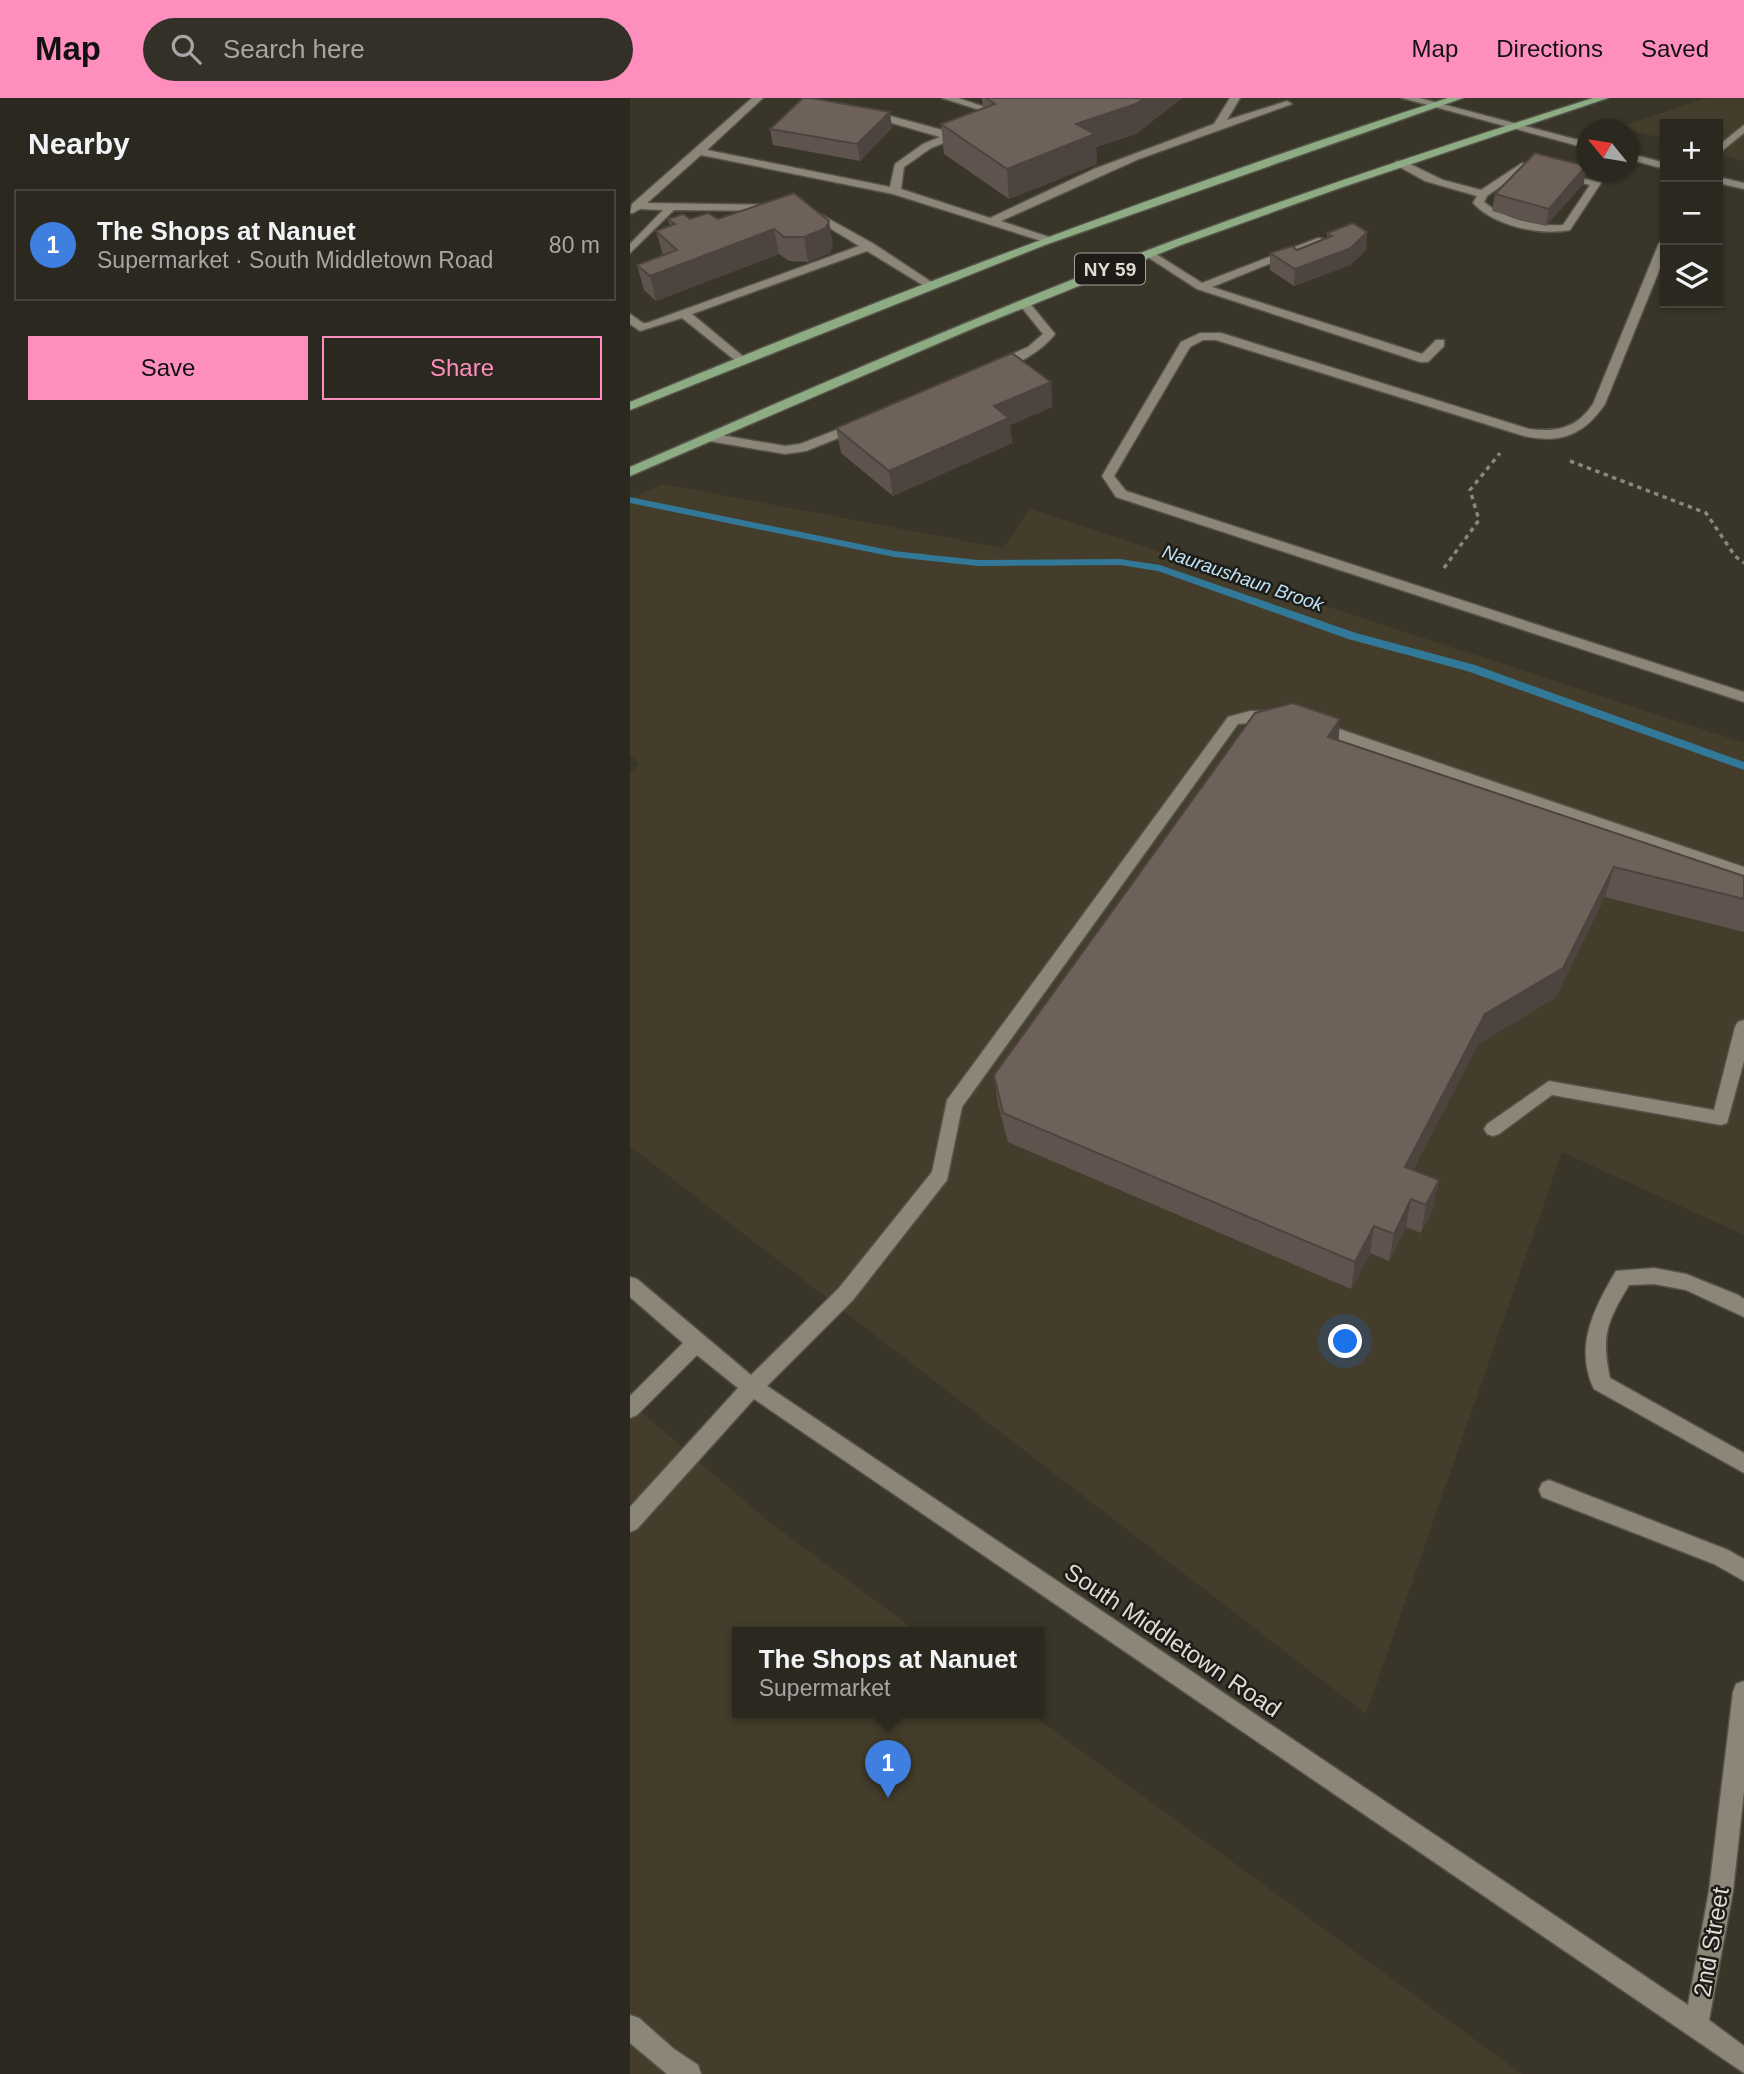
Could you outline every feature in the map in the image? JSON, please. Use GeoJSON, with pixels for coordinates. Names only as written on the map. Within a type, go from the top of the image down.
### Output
{"type":"FeatureCollection","features":[{"type":"Feature","properties":{"kind":"main road","name":"NY 59"},"geometry":{"type":"LineString","coordinates":[[630,406],[1048,240],[1214,179],[1458,98]]}},
{"type":"Feature","properties":{"kind":"main road","name":"NY 59"},"geometry":{"type":"LineString","coordinates":[[630,472],[1024,303],[1149,254],[1399,163],[1603,98]]}},
{"type":"Feature","properties":{"kind":"street"},"geometry":{"type":"LineString","coordinates":[[633,209],[758,98]]}},
{"type":"Feature","properties":{"kind":"street"},"geometry":{"type":"LineString","coordinates":[[947,98],[989,110]]}},
{"type":"Feature","properties":{"kind":"street"},"geometry":{"type":"LineString","coordinates":[[979,117],[1000,98]]}},
{"type":"Feature","properties":{"kind":"street"},"geometry":{"type":"LineString","coordinates":[[1219,124],[1235,98]]}},
{"type":"Feature","properties":{"kind":"street"},"geometry":{"type":"LineString","coordinates":[[1406,98],[1576,142]]}},
{"type":"Feature","properties":{"kind":"street"},"geometry":{"type":"LineString","coordinates":[[989,223],[1040,196],[1219,124],[1287,104]]}},
{"type":"Feature","properties":{"kind":"street"},"geometry":{"type":"LineString","coordinates":[[853,110],[955,135],[927,146],[900,166],[894,191]]}},
{"type":"Feature","properties":{"kind":"street"},"geometry":{"type":"LineString","coordinates":[[1723,147],[1744,128]]}},
{"type":"Feature","properties":{"kind":"street"},"geometry":{"type":"LineString","coordinates":[[698,151],[894,191],[1048,240]]}},
{"type":"Feature","properties":{"kind":"street"},"geometry":{"type":"LineString","coordinates":[[1639,159],[1660,165]]}},
{"type":"Feature","properties":{"kind":"street"},"geometry":{"type":"LineString","coordinates":[[1399,163],[1418,176],[1446,186],[1483,194]]}},
{"type":"Feature","properties":{"kind":"street"},"geometry":{"type":"LineString","coordinates":[[1522,166],[1596,183],[1566,228],[1553,231],[1486,212],[1478,203],[1483,194],[1522,166]]}},
{"type":"Feature","properties":{"kind":"street"},"geometry":{"type":"LineString","coordinates":[[1723,181],[1744,186]]}},
{"type":"Feature","properties":{"kind":"street"},"geometry":{"type":"LineString","coordinates":[[633,209],[672,206],[797,209],[812,212],[930,285]]}},
{"type":"Feature","properties":{"kind":"street"},"geometry":{"type":"LineString","coordinates":[[631,248],[672,206]]}},
{"type":"Feature","properties":{"kind":"street"},"geometry":{"type":"LineString","coordinates":[[1201,287],[1322,240]]}},
{"type":"Feature","properties":{"kind":"street"},"geometry":{"type":"LineString","coordinates":[[1664,245],[1599,404],[1589,421],[1574,431],[1548,435],[1528,433],[1217,336],[1200,337],[1185,345],[1108,476],[1121,494],[1744,696]]}},
{"type":"Feature","properties":{"kind":"street"},"geometry":{"type":"LineString","coordinates":[[630,317],[640,327],[649,327],[870,246]]}},
{"type":"Feature","properties":{"kind":"street"},"geometry":{"type":"LineString","coordinates":[[1149,254],[1201,287],[1309,324],[1424,359],[1440,343]]}},
{"type":"Feature","properties":{"kind":"street"},"geometry":{"type":"LineString","coordinates":[[978,373],[1045,341],[1049,334],[1024,303]]}},
{"type":"Feature","properties":{"kind":"street"},"geometry":{"type":"LineString","coordinates":[[684,314],[741,361]]}},
{"type":"Feature","properties":{"kind":"street"},"geometry":{"type":"LineString","coordinates":[[709,437],[785,450],[802,448],[865,422]]}},
{"type":"Feature","properties":{"kind":"street"},"geometry":{"type":"LineString","coordinates":[[630,1522],[752,1387],[846,1294],[941,1175],[953,1105],[1233,720],[1250,716],[1298,720],[1744,873]]}},
{"type":"Feature","properties":{"kind":"street"},"geometry":{"type":"LineString","coordinates":[[1493,1129],[1549,1088],[1721,1118],[1744,1027]]}},
{"type":"Feature","properties":{"kind":"street"},"geometry":{"type":"LineString","coordinates":[[1744,1309],[1676,1278],[1642,1274],[1623,1277],[1604,1309],[1594,1348],[1601,1383],[1744,1464]]}},
{"type":"Feature","properties":{"kind":"street","name":"South Middletown Road"},"geometry":{"type":"LineString","coordinates":[[630,1285],[696,1343],[752,1387],[1696,2025],[1744,2061]]}},
{"type":"Feature","properties":{"kind":"street"},"geometry":{"type":"LineString","coordinates":[[630,1409],[696,1343]]}},
{"type":"Feature","properties":{"kind":"street"},"geometry":{"type":"LineString","coordinates":[[1549,1490],[1721,1557],[1744,1571]]}},
{"type":"Feature","properties":{"kind":"street","name":"2nd Street"},"geometry":{"type":"LineString","coordinates":[[1696,2025],[1721,1891],[1744,1692]]}},
{"type":"Feature","properties":{"kind":"street"},"geometry":{"type":"LineString","coordinates":[[630,2027],[665,2058],[689,2074]]}},
{"type":"Feature","properties":{"kind":"path"},"geometry":{"type":"LineString","coordinates":[[1438,577],[1479,520],[1470,490],[1502,451]]}},
{"type":"Feature","properties":{"kind":"path"},"geometry":{"type":"LineString","coordinates":[[1567,460],[1706,513],[1735,556],[1744,564]]}},
{"type":"Feature","properties":{"kind":"shaded area"},"geometry":{"type":"Polygon","coordinates":[[[1707,98],[1744,98],[1744,161],[1723,155],[1723,119],[1660,119],[1660,138],[1639,132],[1639,120],[1707,98]]]}},
{"type":"Feature","properties":{"kind":"shaded area"},"geometry":{"type":"Polygon","coordinates":[[[663,484],[1003,548],[1030,509],[1744,743],[1744,1235],[1562,1152],[1366,1714],[630,1146],[630,774],[639,763],[630,756],[630,499],[663,484]]]}},
{"type":"Feature","properties":{"kind":"shaded area"},"geometry":{"type":"Polygon","coordinates":[[[630,1402],[769,1522],[911,1627],[732,1627],[732,1718],[1036,1718],[1522,2074],[630,2074],[630,1402]]]}},
{"type":"Feature","properties":{"kind":"building"},"geometry":{"type":"Polygon","coordinates":[[[803,98],[890,112],[857,144],[770,129],[803,98]]]}},
{"type":"Feature","properties":{"kind":"building"},"geometry":{"type":"Polygon","coordinates":[[[986,98],[1144,98],[1136,104],[1076,124],[1095,134],[1007,169],[941,124],[995,104],[986,98]]]}},
{"type":"Feature","properties":{"kind":"building"},"geometry":{"type":"Polygon","coordinates":[[[1535,153],[1576,163],[1576,178],[1549,209],[1495,194],[1535,153]]]}},
{"type":"Feature","properties":{"kind":"building"},"geometry":{"type":"Polygon","coordinates":[[[794,193],[829,221],[826,228],[804,237],[784,237],[774,229],[650,276],[637,265],[677,250],[656,231],[675,224],[668,219],[683,214],[690,219],[708,213],[718,219],[794,193]]]}},
{"type":"Feature","properties":{"kind":"building"},"geometry":{"type":"Polygon","coordinates":[[[1353,223],[1367,232],[1351,248],[1295,269],[1270,253],[1292,246],[1297,250],[1332,236],[1327,233],[1353,223]]]}},
{"type":"Feature","properties":{"kind":"building"},"geometry":{"type":"Polygon","coordinates":[[[1012,353],[1051,382],[994,406],[1009,418],[889,471],[836,428],[1012,353]]]}},
{"type":"Feature","properties":{"kind":"building"},"geometry":{"type":"Polygon","coordinates":[[[1293,703],[1340,719],[1328,737],[1744,876],[1744,899],[1614,867],[1563,968],[1485,1014],[1405,1167],[1439,1180],[1426,1205],[1411,1199],[1394,1234],[1374,1226],[1355,1262],[1003,1113],[994,1075],[1255,713],[1293,703]]]}},
{"type":"Feature","properties":{"kind":"waterway","name":"Nauraushaun Brook"},"geometry":{"type":"LineString","coordinates":[[630,500],[894,554],[978,563],[1120,562],[1160,568],[1352,636],[1471,668],[1744,766]]}},
{"type":"Feature","properties":{"kind":"place","name":"The Shops at Nanuet"},"geometry":{"type":"Point","coordinates":[888,1798]}}]}
